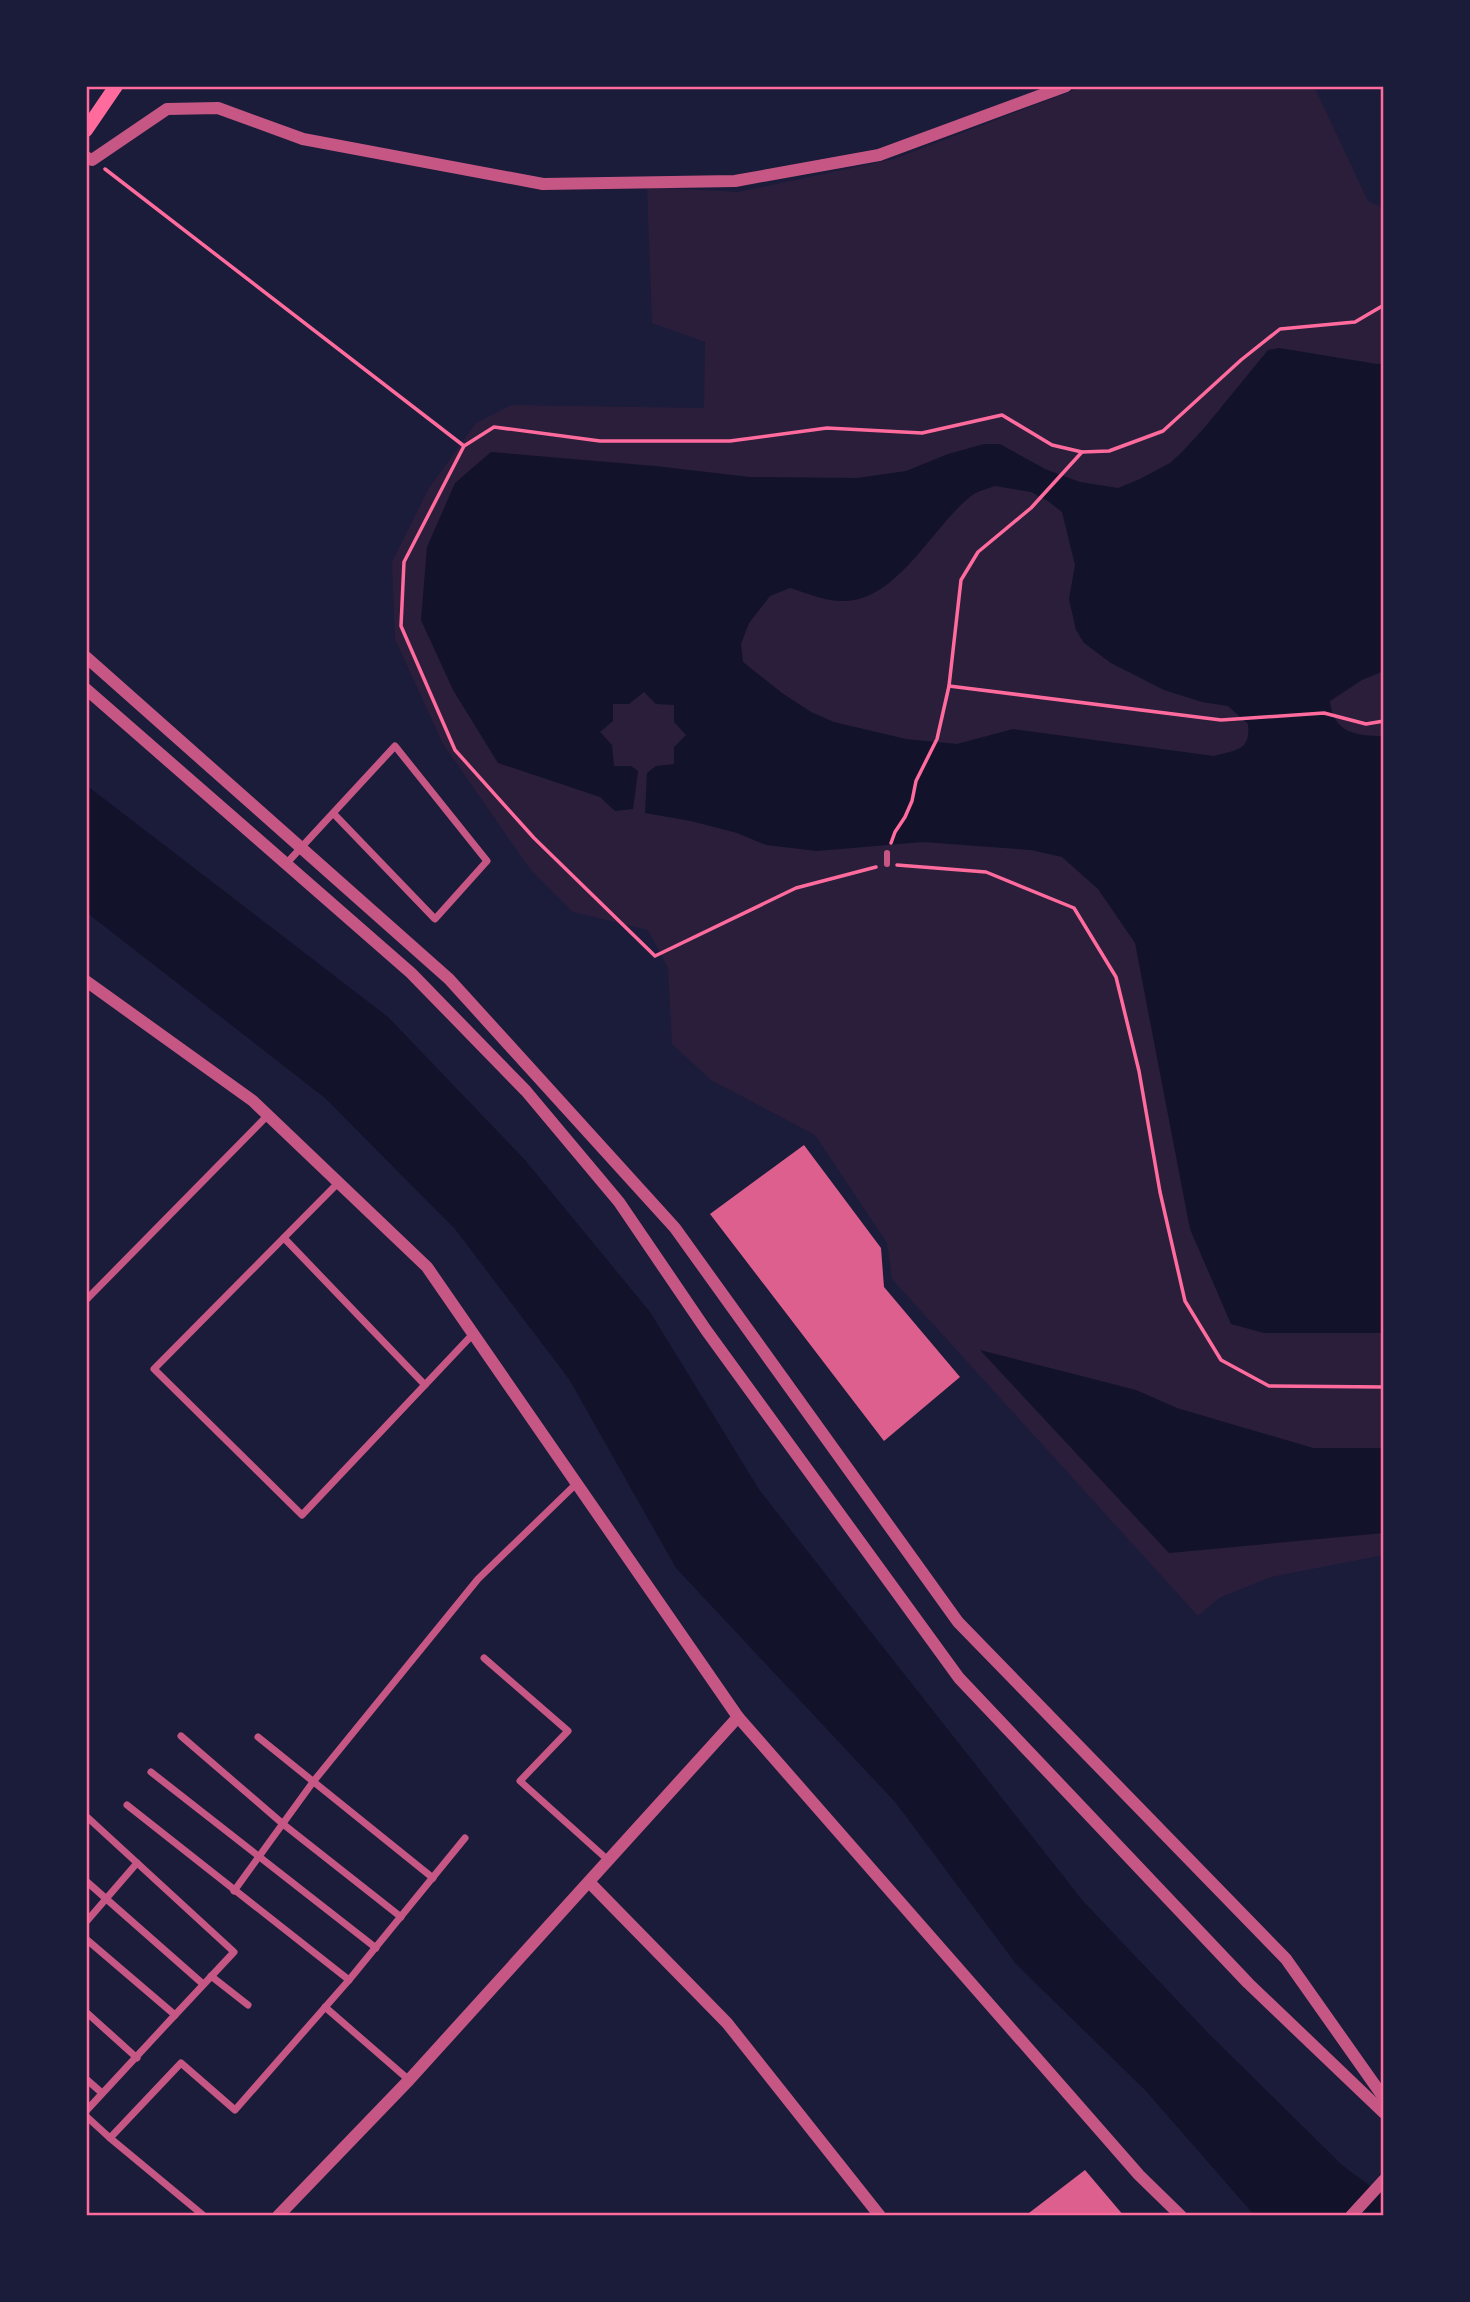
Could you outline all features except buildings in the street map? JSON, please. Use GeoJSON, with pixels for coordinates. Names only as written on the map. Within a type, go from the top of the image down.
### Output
{"type":"FeatureCollection","features":[{"type":"Feature","properties":{"kind":"main road"},"geometry":{"type":"LineString","coordinates":[[86,130],[116,86]]}},
{"type":"Feature","properties":{"kind":"street"},"geometry":{"type":"LineString","coordinates":[[89,159],[167,109],[218,108],[303,139],[544,184],[735,180],[879,155],[1066,86]]}},
{"type":"Feature","properties":{"kind":"street"},"geometry":{"type":"LineString","coordinates":[[86,657],[449,979],[675,1228],[958,1622],[1286,1959],[1384,2098]]}},
{"type":"Feature","properties":{"kind":"street"},"geometry":{"type":"LineString","coordinates":[[86,689],[411,973],[527,1091],[611,1192],[706,1330],[959,1678],[1248,1983],[1384,2113]]}},
{"type":"Feature","properties":{"kind":"street"},"geometry":{"type":"LineString","coordinates":[[285,865],[394,746],[487,861],[435,919],[333,813]]}},
{"type":"Feature","properties":{"kind":"street"},"geometry":{"type":"LineString","coordinates":[[887,853],[887,864]]}},
{"type":"Feature","properties":{"kind":"street"},"geometry":{"type":"LineString","coordinates":[[86,981],[253,1101],[427,1267],[738,1717],[1130,2165],[1181,2216]]}},
{"type":"Feature","properties":{"kind":"street"},"geometry":{"type":"LineString","coordinates":[[86,1300],[268,1115]]}},
{"type":"Feature","properties":{"kind":"street"},"geometry":{"type":"LineString","coordinates":[[338,1183],[154,1369],[302,1515],[473,1334]]}},
{"type":"Feature","properties":{"kind":"street"},"geometry":{"type":"LineString","coordinates":[[284,1238],[425,1385]]}},
{"type":"Feature","properties":{"kind":"street"},"geometry":{"type":"LineString","coordinates":[[234,1891],[313,1782],[478,1579],[576,1484]]}},
{"type":"Feature","properties":{"kind":"street"},"geometry":{"type":"LineString","coordinates":[[484,1658],[568,1731],[520,1780],[609,1861]]}},
{"type":"Feature","properties":{"kind":"street"},"geometry":{"type":"LineString","coordinates":[[278,2216],[410,2080],[738,1717]]}},
{"type":"Feature","properties":{"kind":"street"},"geometry":{"type":"LineString","coordinates":[[181,1736],[283,1824],[401,1917]]}},
{"type":"Feature","properties":{"kind":"street"},"geometry":{"type":"LineString","coordinates":[[258,1737],[433,1878]]}},
{"type":"Feature","properties":{"kind":"street"},"geometry":{"type":"LineString","coordinates":[[151,1772],[376,1948]]}},
{"type":"Feature","properties":{"kind":"street"},"geometry":{"type":"LineString","coordinates":[[127,1805],[349,1980]]}},
{"type":"Feature","properties":{"kind":"street"},"geometry":{"type":"LineString","coordinates":[[86,1816],[234,1952],[86,2111]]}},
{"type":"Feature","properties":{"kind":"street"},"geometry":{"type":"LineString","coordinates":[[110,2138],[181,2063],[235,2109],[349,1980],[466,1838]]}},
{"type":"Feature","properties":{"kind":"street"},"geometry":{"type":"LineString","coordinates":[[86,1922],[137,1863]]}},
{"type":"Feature","properties":{"kind":"street"},"geometry":{"type":"LineString","coordinates":[[86,1881],[203,1984]]}},
{"type":"Feature","properties":{"kind":"street"},"geometry":{"type":"LineString","coordinates":[[590,1883],[727,2023],[880,2216]]}},
{"type":"Feature","properties":{"kind":"street"},"geometry":{"type":"LineString","coordinates":[[86,1939],[175,2015]]}},
{"type":"Feature","properties":{"kind":"street"},"geometry":{"type":"LineString","coordinates":[[211,1976],[248,2005]]}},
{"type":"Feature","properties":{"kind":"street"},"geometry":{"type":"LineString","coordinates":[[325,2007],[410,2080]]}},
{"type":"Feature","properties":{"kind":"street"},"geometry":{"type":"LineString","coordinates":[[86,2012],[137,2058]]}},
{"type":"Feature","properties":{"kind":"street"},"geometry":{"type":"LineString","coordinates":[[86,2079],[102,2093]]}},
{"type":"Feature","properties":{"kind":"street"},"geometry":{"type":"LineString","coordinates":[[86,2119],[87,2117],[204,2216]]}},
{"type":"Feature","properties":{"kind":"street"},"geometry":{"type":"LineString","coordinates":[[1350,2216],[1384,2180]]}},
{"type":"Feature","properties":{"kind":"path"},"geometry":{"type":"LineString","coordinates":[[89,159],[464,446]]}},
{"type":"Feature","properties":{"kind":"path"},"geometry":{"type":"LineString","coordinates":[[1384,304],[1355,322],[1280,329],[1241,360],[1163,431],[1109,451],[1082,452],[1052,445],[1002,415],[922,433],[827,428],[730,441],[600,441],[494,427],[464,446],[404,562],[401,626],[455,750],[534,838],[655,956],[796,888],[887,864],[986,872],[1074,908],[1116,977],[1139,1071],[1160,1192],[1185,1301],[1221,1360],[1269,1386],[1384,1387]]}},
{"type":"Feature","properties":{"kind":"path"},"geometry":{"type":"LineString","coordinates":[[887,853],[912,801],[916,781],[937,739],[949,686],[961,580],[978,552],[1031,508],[1082,452]]}},
{"type":"Feature","properties":{"kind":"path"},"geometry":{"type":"LineString","coordinates":[[949,686],[1221,720],[1324,713],[1366,724],[1384,721]]}},
{"type":"Feature","properties":{"kind":"shaded area"},"geometry":{"type":"Polygon","coordinates":[[[1085,86],[1314,86],[1368,201],[1384,208],[1384,1555],[1271,1577],[1219,1598],[1198,1616],[892,1279],[887,1243],[815,1135],[711,1080],[672,1044],[668,968],[648,930],[573,912],[530,869],[443,744],[395,639],[392,562],[429,488],[476,423],[511,405],[704,408],[705,342],[652,323],[647,187],[738,192],[894,159],[1085,86]]]}},
{"type":"Feature","properties":{"kind":"shaded area"},"geometry":{"type":"Polygon","coordinates":[[[1279,348],[1384,363],[1384,671],[1362,680],[1330,701],[1332,712],[1341,726],[1355,733],[1384,736],[1384,1333],[1264,1333],[1231,1324],[1190,1229],[1135,943],[1098,889],[1062,857],[1031,850],[923,842],[817,851],[766,845],[737,833],[645,813],[647,773],[656,766],[674,764],[674,747],[686,735],[674,722],[674,705],[656,704],[644,692],[629,704],[613,704],[613,721],[600,732],[612,745],[614,766],[631,766],[638,771],[633,809],[615,811],[600,797],[498,763],[453,690],[421,620],[427,547],[455,483],[491,452],[750,477],[857,478],[906,471],[948,454],[984,444],[1000,444],[1045,469],[1080,482],[1118,488],[1170,463],[1182,452],[1268,350],[1279,348]],[[995,486],[973,494],[956,509],[896,577],[879,590],[861,598],[835,601],[790,588],[770,596],[749,623],[741,644],[743,662],[811,712],[834,722],[906,739],[957,744],[1013,729],[1214,756],[1240,748],[1247,740],[1248,724],[1228,706],[1202,702],[1164,690],[1111,663],[1084,643],[1076,630],[1069,599],[1075,565],[1062,512],[1031,492],[995,486]]]}},
{"type":"Feature","properties":{"kind":"shaded area"},"geometry":{"type":"Polygon","coordinates":[[[86,785],[388,1017],[525,1160],[650,1312],[760,1491],[1083,1901],[1209,2034],[1343,2166],[1384,2196],[1384,2216],[1255,2216],[1146,2091],[1016,1964],[896,1803],[676,1568],[569,1379],[455,1229],[325,1098],[86,912],[86,785]]]}},
{"type":"Feature","properties":{"kind":"shaded area"},"geometry":{"type":"Polygon","coordinates":[[[980,1350],[1136,1390],[1177,1408],[1313,1448],[1384,1448],[1384,1533],[1169,1553],[980,1350]]]}}]}
